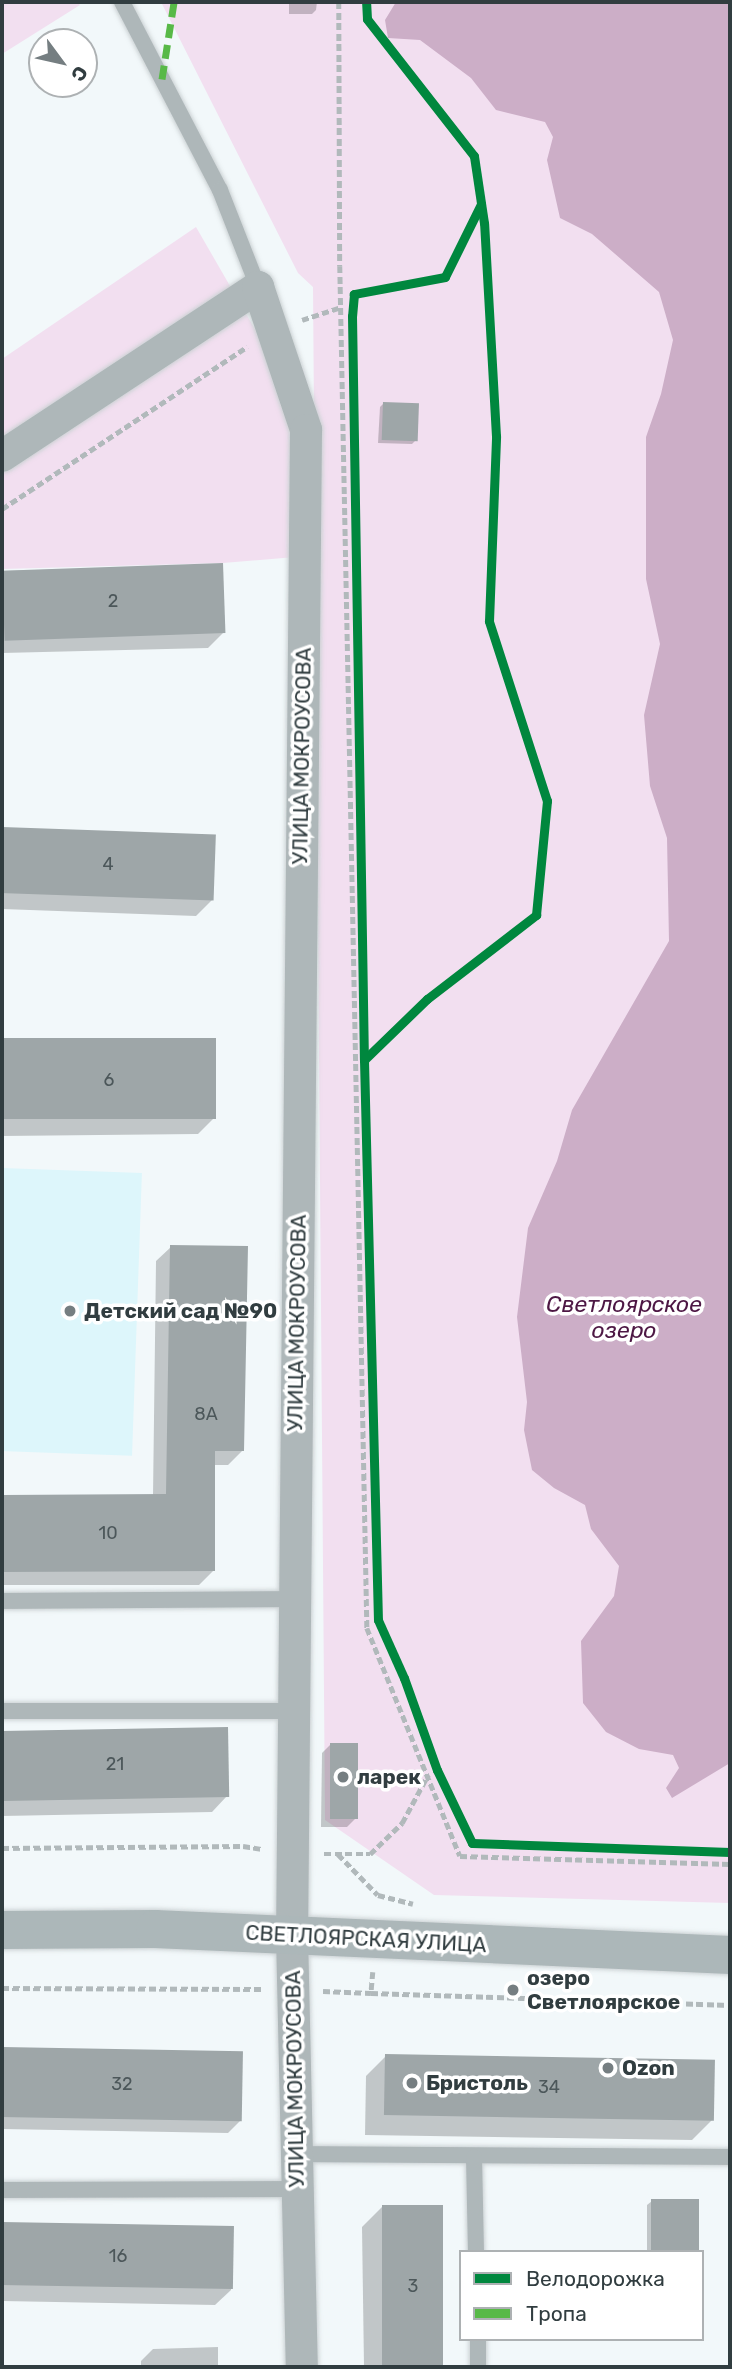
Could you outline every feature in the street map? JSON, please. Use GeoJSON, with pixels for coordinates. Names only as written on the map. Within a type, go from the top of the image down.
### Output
{"type":"FeatureCollection","features":[{"type":"Feature","properties":{"kind":"main road","name":"СВЕТЛОЯРСКАЯ УЛИЦА"},"geometry":{"type":"LineString","coordinates":[[2,1930],[155,1929],[730,1955]]}},
{"type":"Feature","properties":{"kind":"street","name":"УЛИЦА МОКРОУСОВА"},"geometry":{"type":"LineString","coordinates":[[258,287],[306,430],[292,1854],[292,1989],[302,2367]]}},
{"type":"Feature","properties":{"kind":"street"},"geometry":{"type":"LineString","coordinates":[[2,456],[258,287]]}},
{"type":"Feature","properties":{"kind":"lane"},"geometry":{"type":"LineString","coordinates":[[122,2],[220,191],[258,287]]}},
{"type":"Feature","properties":{"kind":"lane"},"geometry":{"type":"LineString","coordinates":[[2,1601],[294,1599]]}},
{"type":"Feature","properties":{"kind":"lane"},"geometry":{"type":"LineString","coordinates":[[2,1711],[293,1711]]}},
{"type":"Feature","properties":{"kind":"lane"},"geometry":{"type":"LineString","coordinates":[[296,2154],[730,2157]]}},
{"type":"Feature","properties":{"kind":"lane"},"geometry":{"type":"LineString","coordinates":[[474,2157],[476,2250]]}},
{"type":"Feature","properties":{"kind":"lane"},"geometry":{"type":"LineString","coordinates":[[2,2190],[298,2189]]}},
{"type":"Feature","properties":{"kind":"lane"},"geometry":{"type":"LineString","coordinates":[[478,2341],[478,2367]]}},
{"type":"Feature","properties":{"kind":"path"},"geometry":{"type":"LineString","coordinates":[[339,2],[341,307],[367,1628],[429,1774],[460,1856],[730,1864]]}},
{"type":"Feature","properties":{"kind":"path"},"geometry":{"type":"LineString","coordinates":[[2,509],[272,330],[341,307]]}},
{"type":"Feature","properties":{"kind":"path"},"geometry":{"type":"LineString","coordinates":[[353,357],[364,1074],[378,1620]]}},
{"type":"Feature","properties":{"kind":"path"},"geometry":{"type":"LineString","coordinates":[[2,1848],[243,1846],[292,1854],[370,1854],[402,1823],[429,1774]]}},
{"type":"Feature","properties":{"kind":"path"},"geometry":{"type":"LineString","coordinates":[[338,1854],[378,1895],[423,1906]]}},
{"type":"Feature","properties":{"kind":"path"},"geometry":{"type":"LineString","coordinates":[[371,1993],[378,1895]]}},
{"type":"Feature","properties":{"kind":"path"},"geometry":{"type":"LineString","coordinates":[[2,1988],[292,1989],[730,2005]]}},
{"type":"Feature","properties":{"kind":"shaded area"},"geometry":{"type":"Polygon","coordinates":[[[2,2],[77,2],[80,5],[43,28],[28,28],[28,38],[2,54],[2,2]]]}},
{"type":"Feature","properties":{"kind":"shaded area"},"geometry":{"type":"Polygon","coordinates":[[[161,2],[730,2],[730,1903],[434,1895],[325,1820],[313,287],[298,273],[161,2]]]}},
{"type":"Feature","properties":{"kind":"shaded area"},"geometry":{"type":"Polygon","coordinates":[[[196,227],[256,331],[294,431],[295,557],[223,563],[2,569],[2,359],[196,227]]]}},
{"type":"Feature","properties":{"kind":"shaded area","name":"Детский сад №90"},"geometry":{"type":"Polygon","coordinates":[[[2,1168],[142,1173],[132,1456],[2,1451],[2,1168]]]}},
{"type":"Feature","properties":{"kind":"water","name":"Светлоярское озеро"},"geometry":{"type":"Polygon","coordinates":[[[396,2],[730,2],[730,1763],[672,1798],[666,1788],[679,1768],[673,1755],[639,1749],[606,1732],[583,1703],[581,1641],[614,1596],[619,1566],[591,1529],[585,1505],[554,1488],[532,1470],[524,1430],[527,1402],[517,1317],[528,1228],[557,1161],[572,1110],[669,941],[667,838],[650,786],[644,715],[660,644],[646,579],[646,437],[661,394],[673,340],[659,292],[592,234],[560,218],[547,160],[553,137],[545,122],[496,110],[471,78],[420,40],[388,38],[385,20],[396,2]]]}},
{"type":"Feature","properties":{"kind":"building"},"geometry":{"type":"Polygon","coordinates":[[[383,402],[419,403],[418,441],[382,440],[383,402]]]}},
{"type":"Feature","properties":{"kind":"building"},"geometry":{"type":"Polygon","coordinates":[[[223,563],[225,633],[5,641],[2,571],[223,563]]]}},
{"type":"Feature","properties":{"kind":"building"},"geometry":{"type":"Polygon","coordinates":[[[2,827],[216,834],[214,900],[2,893],[2,827]]]}},
{"type":"Feature","properties":{"kind":"building"},"geometry":{"type":"Polygon","coordinates":[[[2,1038],[216,1038],[216,1119],[2,1119],[2,1038]]]}},
{"type":"Feature","properties":{"kind":"building"},"geometry":{"type":"Polygon","coordinates":[[[170,1245],[248,1246],[244,1451],[215,1451],[215,1571],[2,1572],[2,1495],[166,1494],[170,1245]]]}},
{"type":"Feature","properties":{"kind":"building"},"geometry":{"type":"Polygon","coordinates":[[[228,1727],[229,1797],[3,1801],[2,1731],[228,1727]]]}},
{"type":"Feature","properties":{"kind":"building"},"geometry":{"type":"Polygon","coordinates":[[[330,1743],[358,1743],[358,1819],[330,1819],[330,1743]]]}},
{"type":"Feature","properties":{"kind":"building"},"geometry":{"type":"Polygon","coordinates":[[[2,2047],[243,2051],[242,2121],[2,2117],[2,2047]]]}},
{"type":"Feature","properties":{"kind":"building"},"geometry":{"type":"Polygon","coordinates":[[[385,2054],[715,2060],[714,2121],[384,2115],[385,2054]]]}},
{"type":"Feature","properties":{"kind":"building"},"geometry":{"type":"Polygon","coordinates":[[[651,2199],[699,2199],[699,2250],[651,2250],[651,2199]]]}},
{"type":"Feature","properties":{"kind":"building"},"geometry":{"type":"Polygon","coordinates":[[[382,2205],[443,2205],[443,2367],[382,2367],[382,2205]]]}},
{"type":"Feature","properties":{"kind":"building"},"geometry":{"type":"Polygon","coordinates":[[[2,2222],[234,2226],[233,2289],[2,2285],[2,2222]]]}},
{"type":"Feature","properties":{"kind":"marked path"},"geometry":{"type":"LineString","coordinates":[[162,79],[174,2]]}},
{"type":"Feature","properties":{"kind":"cycle path"},"geometry":{"type":"LineString","coordinates":[[364,1060],[427,999],[536,915],[547,801],[489,621],[496,436],[484,223],[474,156],[367,19],[366,2]]}},
{"type":"Feature","properties":{"kind":"cycle path"},"geometry":{"type":"LineString","coordinates":[[481,204],[445,277],[354,294],[352,316],[364,1060],[378,1620],[404,1678],[437,1770],[472,1843],[730,1852]]}},
{"type":"Feature","properties":{"kind":"place","name":"Детский сад №90"},"geometry":{"type":"Point","coordinates":[70,1311]}},
{"type":"Feature","properties":{"kind":"place","name":"ларек"},"geometry":{"type":"Point","coordinates":[343,1777]}},
{"type":"Feature","properties":{"kind":"place","name":"озеро Светлоярское"},"geometry":{"type":"Point","coordinates":[513,1990]}},
{"type":"Feature","properties":{"kind":"place","name":"Ozon"},"geometry":{"type":"Point","coordinates":[608,2068]}},
{"type":"Feature","properties":{"kind":"place","name":"Бристоль"},"geometry":{"type":"Point","coordinates":[412,2083]}}]}
